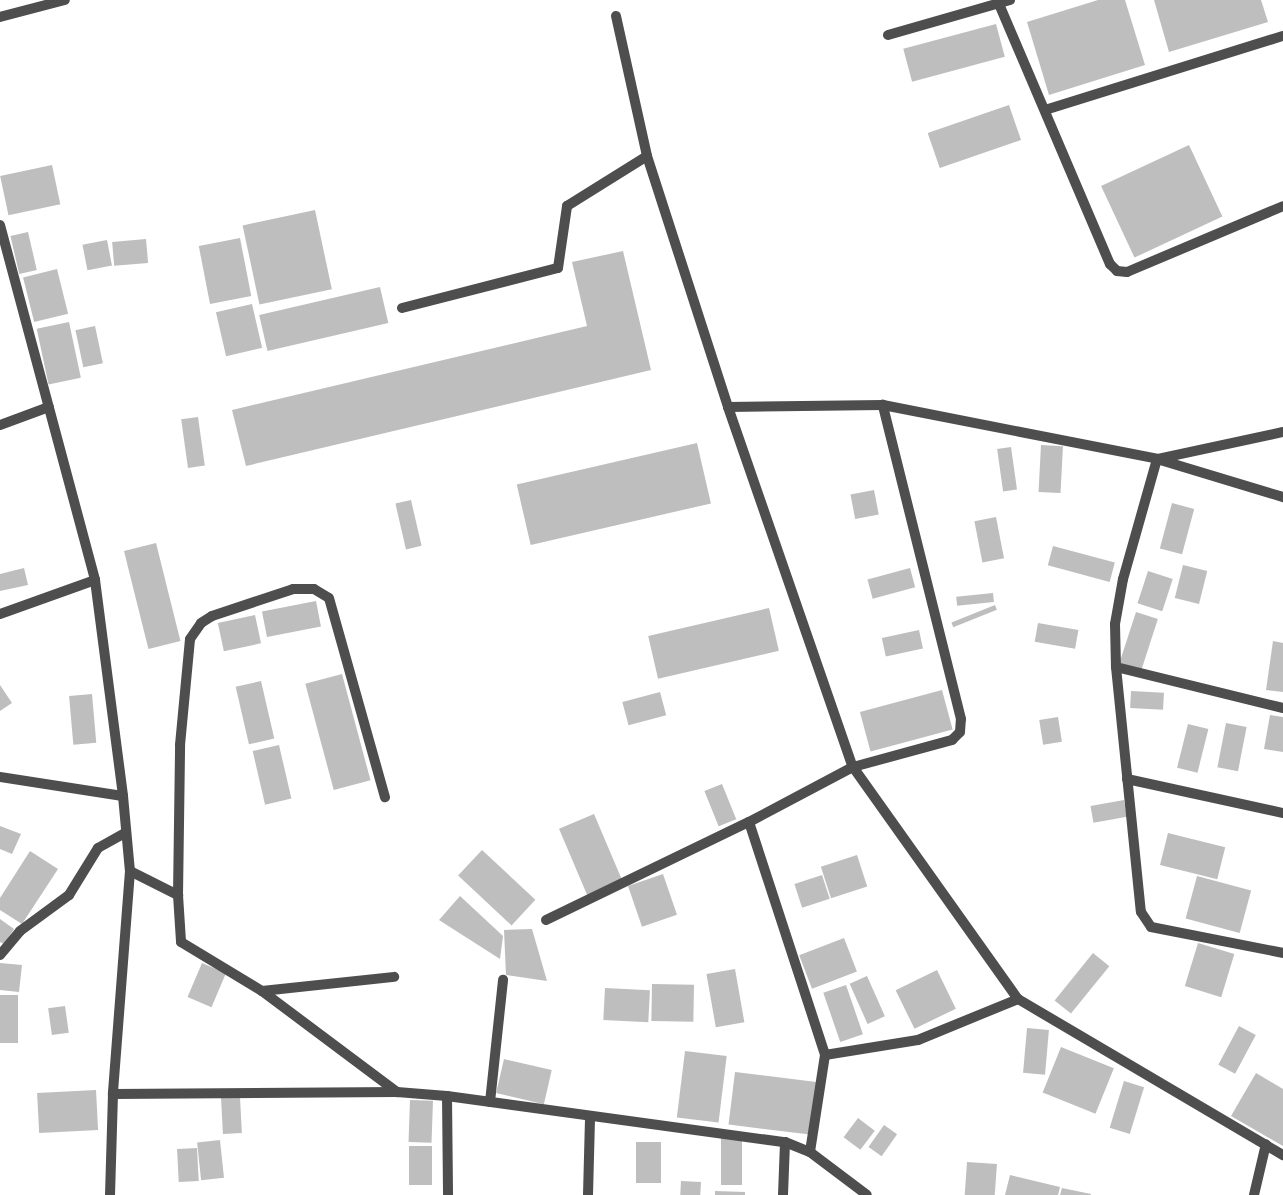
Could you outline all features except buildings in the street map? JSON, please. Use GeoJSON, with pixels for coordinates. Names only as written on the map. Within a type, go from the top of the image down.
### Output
{"type":"FeatureCollection","features":[{"type":"Feature","properties":{"kind":"street"},"geometry":{"type":"LineString","coordinates":[[0,17],[63,0]]}},
{"type":"Feature","properties":{"kind":"street"},"geometry":{"type":"LineString","coordinates":[[888,35],[1010,0]]}},
{"type":"Feature","properties":{"kind":"street"},"geometry":{"type":"LineString","coordinates":[[999,4],[1110,264],[1117,271],[1127,272],[1283,206]]}},
{"type":"Feature","properties":{"kind":"street"},"geometry":{"type":"LineString","coordinates":[[616,16],[647,156],[728,407],[853,767],[1018,999],[1283,1155]]}},
{"type":"Feature","properties":{"kind":"street"},"geometry":{"type":"LineString","coordinates":[[1044,110],[1283,36]]}},
{"type":"Feature","properties":{"kind":"street"},"geometry":{"type":"LineString","coordinates":[[402,308],[558,268],[566,206],[647,156]]}},
{"type":"Feature","properties":{"kind":"street"},"geometry":{"type":"LineString","coordinates":[[0,225],[95,580],[123,796],[130,871],[113,1094],[110,1195]]}},
{"type":"Feature","properties":{"kind":"street"},"geometry":{"type":"LineString","coordinates":[[728,407],[884,405],[1157,459],[1283,497]]}},
{"type":"Feature","properties":{"kind":"street"},"geometry":{"type":"LineString","coordinates":[[546,920],[749,822],[853,767],[952,740],[960,732],[961,718],[884,405]]}},
{"type":"Feature","properties":{"kind":"street"},"geometry":{"type":"LineString","coordinates":[[0,425],[49,407]]}},
{"type":"Feature","properties":{"kind":"street"},"geometry":{"type":"LineString","coordinates":[[1157,459],[1283,432]]}},
{"type":"Feature","properties":{"kind":"street"},"geometry":{"type":"LineString","coordinates":[[1157,459],[1123,579],[1115,624],[1116,667],[1141,912],[1151,927],[1283,953]]}},
{"type":"Feature","properties":{"kind":"street"},"geometry":{"type":"LineString","coordinates":[[0,614],[95,580]]}},
{"type":"Feature","properties":{"kind":"street"},"geometry":{"type":"LineString","coordinates":[[385,797],[329,598],[314,589],[293,590],[212,616],[200,623],[190,639],[180,745],[178,895],[181,942],[262,991],[398,1092]]}},
{"type":"Feature","properties":{"kind":"street"},"geometry":{"type":"LineString","coordinates":[[1116,667],[1283,708]]}},
{"type":"Feature","properties":{"kind":"street"},"geometry":{"type":"LineString","coordinates":[[0,777],[123,796]]}},
{"type":"Feature","properties":{"kind":"street"},"geometry":{"type":"LineString","coordinates":[[1127,779],[1283,813]]}},
{"type":"Feature","properties":{"kind":"street"},"geometry":{"type":"LineString","coordinates":[[749,822],[825,1055],[810,1152]]}},
{"type":"Feature","properties":{"kind":"street"},"geometry":{"type":"LineString","coordinates":[[0,955],[20,932],[69,895],[98,848],[125,833]]}},
{"type":"Feature","properties":{"kind":"street"},"geometry":{"type":"LineString","coordinates":[[130,871],[178,895]]}},
{"type":"Feature","properties":{"kind":"street"},"geometry":{"type":"LineString","coordinates":[[262,991],[394,977]]}},
{"type":"Feature","properties":{"kind":"street"},"geometry":{"type":"LineString","coordinates":[[490,1102],[504,980]]}},
{"type":"Feature","properties":{"kind":"street"},"geometry":{"type":"LineString","coordinates":[[825,1055],[918,1040],[1018,999]]}},
{"type":"Feature","properties":{"kind":"street"},"geometry":{"type":"LineString","coordinates":[[113,1094],[398,1092],[447,1096],[785,1142],[810,1152],[867,1195]]}},
{"type":"Feature","properties":{"kind":"street"},"geometry":{"type":"LineString","coordinates":[[447,1096],[448,1195]]}},
{"type":"Feature","properties":{"kind":"street"},"geometry":{"type":"LineString","coordinates":[[588,1195],[590,1116]]}},
{"type":"Feature","properties":{"kind":"street"},"geometry":{"type":"LineString","coordinates":[[783,1195],[785,1142]]}},
{"type":"Feature","properties":{"kind":"street"},"geometry":{"type":"LineString","coordinates":[[1254,1195],[1266,1144]]}}]}
